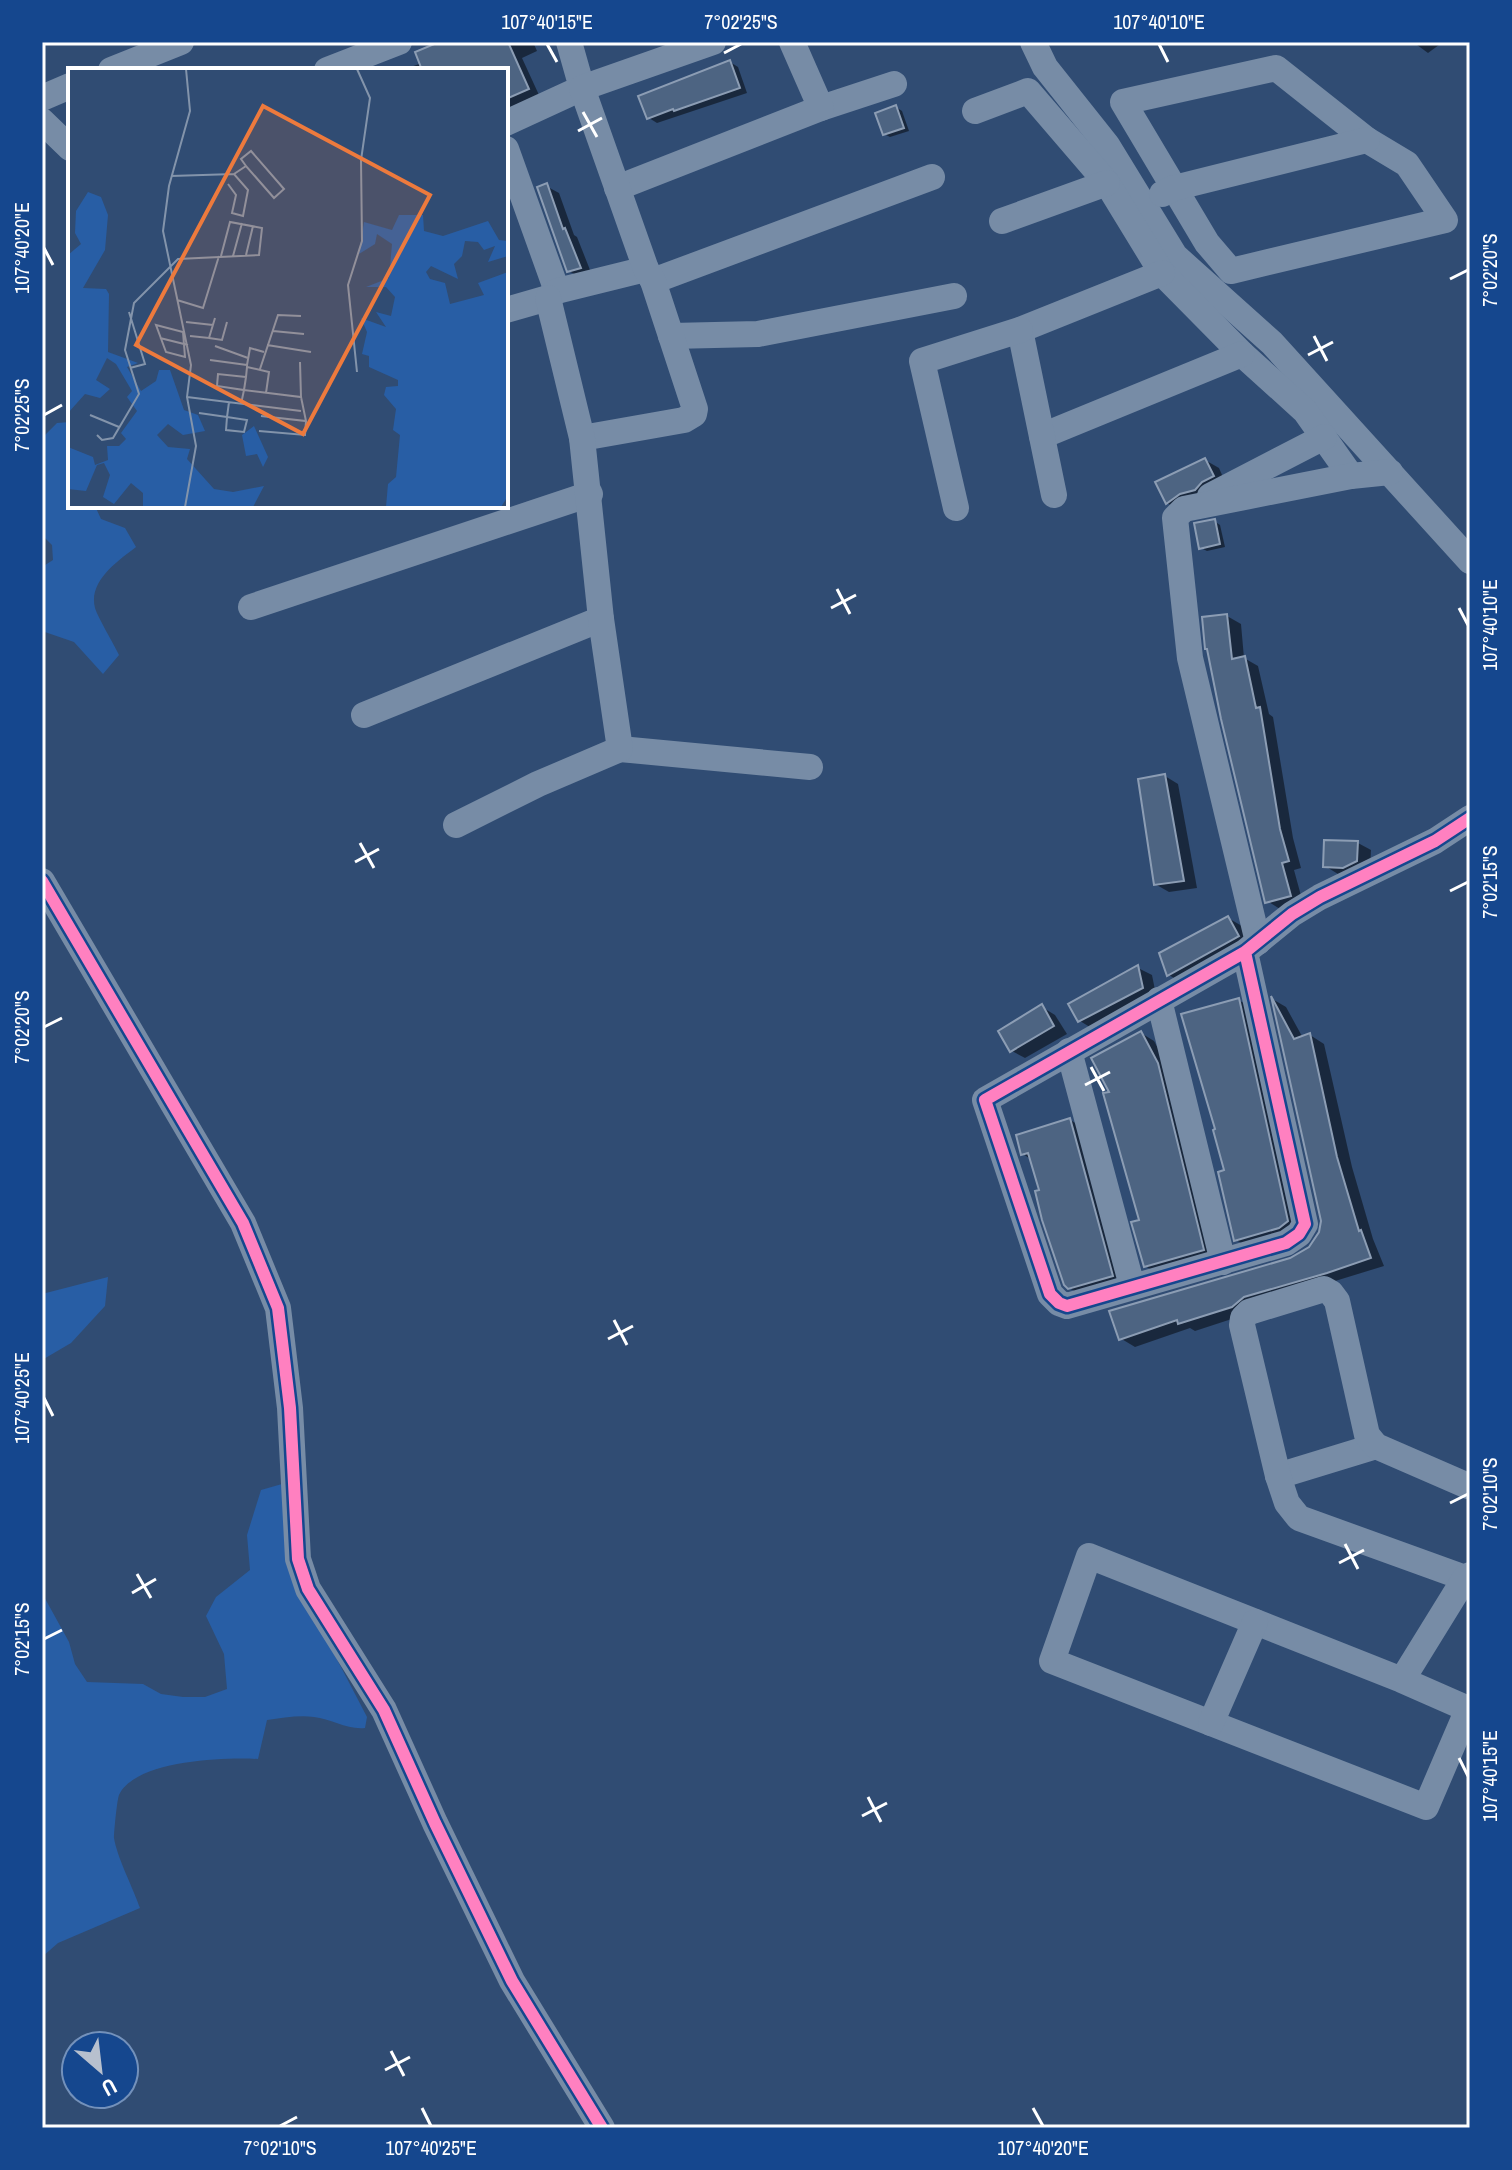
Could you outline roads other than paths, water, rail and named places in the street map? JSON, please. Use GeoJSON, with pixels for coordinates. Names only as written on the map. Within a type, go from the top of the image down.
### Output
{"type":"FeatureCollection","features":[{"type":"Feature","properties":{"kind":"street"},"geometry":{"type":"LineString","coordinates":[[116,68],[181,42]]}},
{"type":"Feature","properties":{"kind":"street"},"geometry":{"type":"LineString","coordinates":[[332,68],[399,42]]}},
{"type":"Feature","properties":{"kind":"street"},"geometry":{"type":"LineString","coordinates":[[569,42],[582,88],[695,404],[694,414],[684,420],[582,438]]}},
{"type":"Feature","properties":{"kind":"street"},"geometry":{"type":"LineString","coordinates":[[508,122],[582,88],[713,42]]}},
{"type":"Feature","properties":{"kind":"street"},"geometry":{"type":"LineString","coordinates":[[792,42],[821,108]]}},
{"type":"Feature","properties":{"kind":"street"},"geometry":{"type":"LineString","coordinates":[[1033,42],[1045,67],[1107,145],[1175,256],[1272,343],[1470,561]]}},
{"type":"Feature","properties":{"kind":"street"},"geometry":{"type":"LineString","coordinates":[[1276,68],[1367,140],[1407,164],[1445,220],[1231,271],[1207,243],[1174,188],[1123,102],[1276,68]]}},
{"type":"Feature","properties":{"kind":"street"},"geometry":{"type":"LineString","coordinates":[[617,188],[821,108],[894,84]]}},
{"type":"Feature","properties":{"kind":"street"},"geometry":{"type":"LineString","coordinates":[[42,98],[68,87]]}},
{"type":"Feature","properties":{"kind":"street"},"geometry":{"type":"LineString","coordinates":[[975,111],[1028,91],[1107,183],[1162,273],[1242,354],[1305,411],[1351,476]]}},
{"type":"Feature","properties":{"kind":"street"},"geometry":{"type":"LineString","coordinates":[[42,121],[68,147]]}},
{"type":"Feature","properties":{"kind":"street"},"geometry":{"type":"LineString","coordinates":[[1144,202],[1174,188],[1367,140]]}},
{"type":"Feature","properties":{"kind":"street"},"geometry":{"type":"LineString","coordinates":[[508,155],[552,294],[582,438],[601,619],[620,749]]}},
{"type":"Feature","properties":{"kind":"street"},"geometry":{"type":"LineString","coordinates":[[508,309],[552,294],[649,275],[932,177]]}},
{"type":"Feature","properties":{"kind":"street"},"geometry":{"type":"LineString","coordinates":[[1002,221],[1107,183]]}},
{"type":"Feature","properties":{"kind":"street"},"geometry":{"type":"LineString","coordinates":[[956,508],[922,361],[1020,330],[1162,273]]}},
{"type":"Feature","properties":{"kind":"street"},"geometry":{"type":"LineString","coordinates":[[671,336],[758,334],[954,296]]}},
{"type":"Feature","properties":{"kind":"street"},"geometry":{"type":"LineString","coordinates":[[1020,330],[1054,495]]}},
{"type":"Feature","properties":{"kind":"street"},"geometry":{"type":"LineString","coordinates":[[1042,436],[1242,354]]}},
{"type":"Feature","properties":{"kind":"street"},"geometry":{"type":"LineString","coordinates":[[1324,437],[1184,509],[1176,515],[1174,522],[1190,658],[1251,947],[1305,1224],[1299,1234],[1286,1243],[1067,1306],[1059,1303],[1050,1294],[984,1103],[988,1098],[1251,947],[1292,914],[1320,897],[1435,841],[1470,818]]}},
{"type":"Feature","properties":{"kind":"street"},"geometry":{"type":"LineString","coordinates":[[1184,509],[1351,476],[1390,472]]}},
{"type":"Feature","properties":{"kind":"street"},"geometry":{"type":"LineString","coordinates":[[251,607],[590,494]]}},
{"type":"Feature","properties":{"kind":"street"},"geometry":{"type":"LineString","coordinates":[[364,715],[601,619]]}},
{"type":"Feature","properties":{"kind":"street"},"geometry":{"type":"LineString","coordinates":[[456,825],[538,784],[620,749],[810,767]]}},
{"type":"Feature","properties":{"kind":"street"},"geometry":{"type":"LineString","coordinates":[[42,881],[243,1223],[278,1308],[290,1408],[298,1559],[308,1589],[384,1710],[512,1981],[602,2128]]}},
{"type":"Feature","properties":{"kind":"street"},"geometry":{"type":"LineString","coordinates":[[1159,1000],[1223,1262]]}},
{"type":"Feature","properties":{"kind":"street"},"geometry":{"type":"LineString","coordinates":[[1069,1051],[1132,1286]]}},
{"type":"Feature","properties":{"kind":"street"},"geometry":{"type":"LineString","coordinates":[[1402,1680],[1468,1576],[1299,1518],[1287,1503],[1278,1476],[1242,1325],[1243,1318],[1249,1312],[1324,1289],[1331,1293],[1337,1301],[1367,1435],[1376,1446],[1468,1486]]}},
{"type":"Feature","properties":{"kind":"street"},"geometry":{"type":"LineString","coordinates":[[1278,1476],[1376,1446]]}},
{"type":"Feature","properties":{"kind":"street"},"geometry":{"type":"LineString","coordinates":[[1089,1556],[1402,1680],[1468,1709],[1426,1807],[1052,1661],[1089,1556]]}},
{"type":"Feature","properties":{"kind":"street"},"geometry":{"type":"LineString","coordinates":[[1211,1723],[1255,1622]]}}]}
